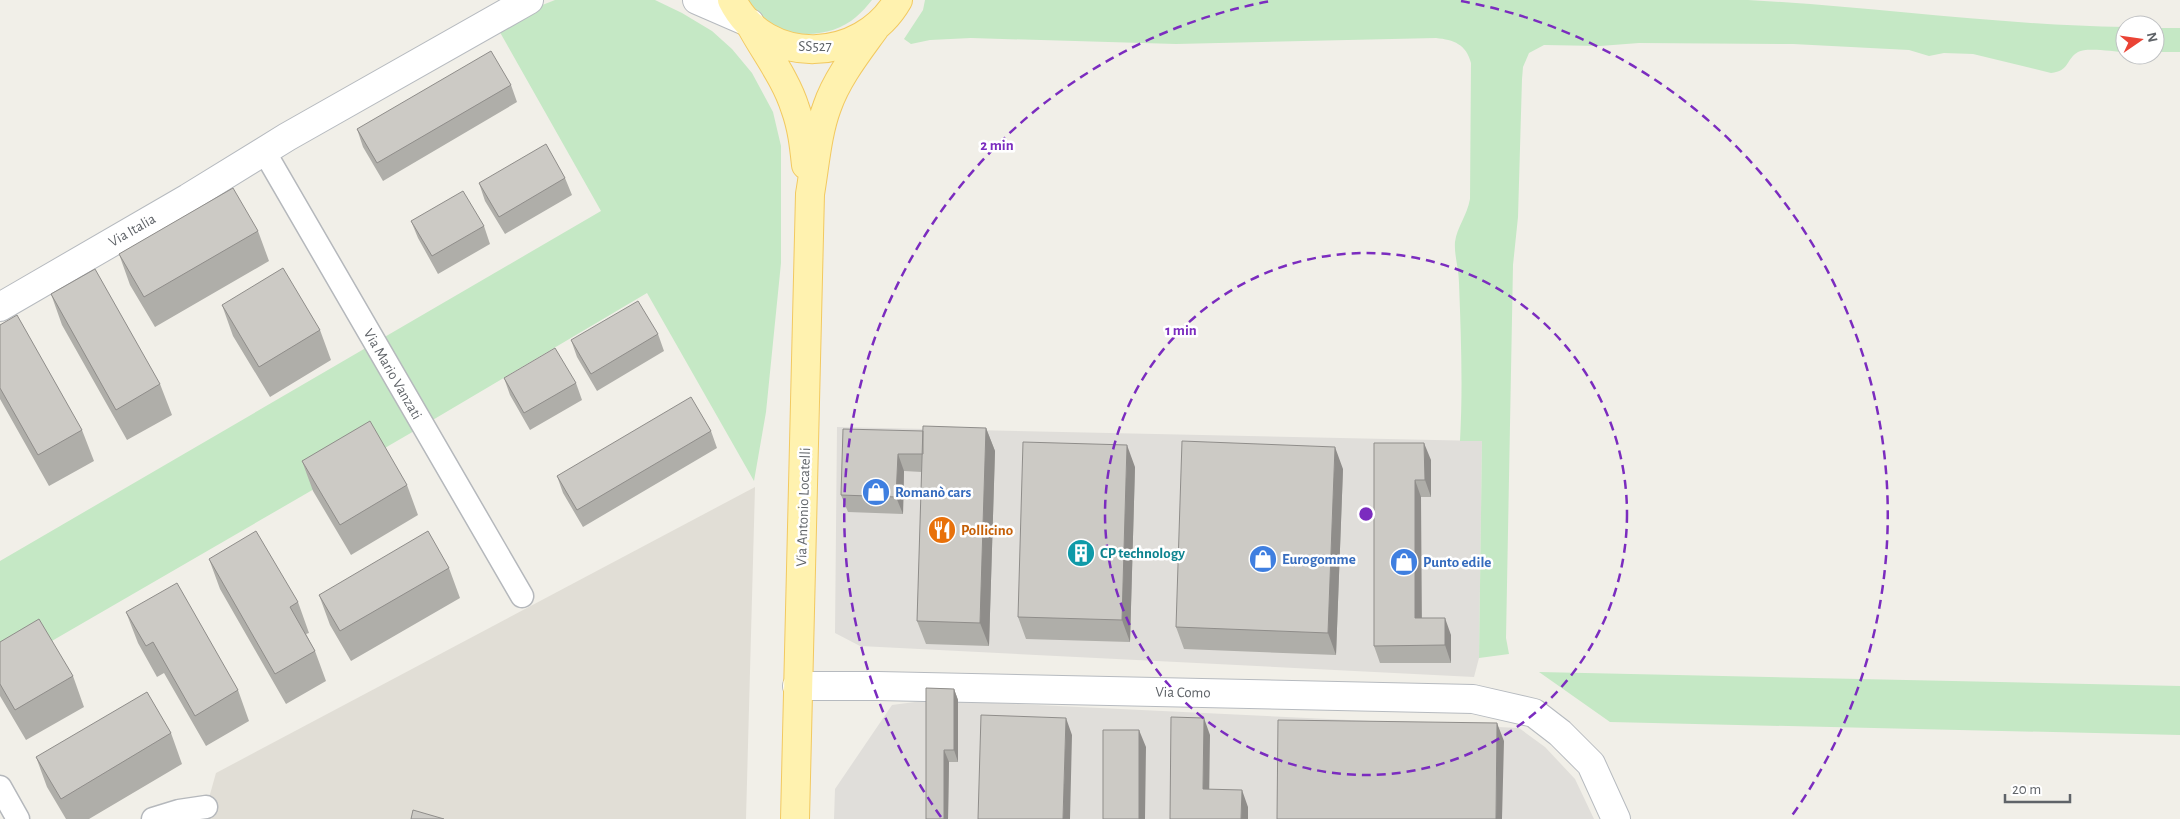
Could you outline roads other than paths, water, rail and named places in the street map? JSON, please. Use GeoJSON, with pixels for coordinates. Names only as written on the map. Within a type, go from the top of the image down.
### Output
{"type":"FeatureCollection","features":[{"type":"Feature","properties":{"kind":"main road","name":"SS527"},"geometry":{"type":"LineString","coordinates":[[732,0],[750,23],[764,35],[781,43],[815,50],[846,44],[860,38],[875,28],[898,0]]}},
{"type":"Feature","properties":{"kind":"main road","name":"Via Antonio Locatelli"},"geometry":{"type":"LineString","coordinates":[[750,23],[784,83],[795,107],[802,134],[810,194]]}},
{"type":"Feature","properties":{"kind":"main road","name":"Via Antonio Locatelli"},"geometry":{"type":"LineString","coordinates":[[795,819],[810,194],[819,137],[827,107],[850,62],[875,28]]}},
{"type":"Feature","properties":{"kind":"street","name":"Via Italia"},"geometry":{"type":"LineString","coordinates":[[0,292],[182,186],[257,138],[492,0]]}},
{"type":"Feature","properties":{"kind":"street","name":"Via Italia"},"geometry":{"type":"LineString","coordinates":[[0,307],[264,152],[529,0]]}},
{"type":"Feature","properties":{"kind":"street"},"geometry":{"type":"LineString","coordinates":[[697,0],[750,23]]}},
{"type":"Feature","properties":{"kind":"street","name":"Via Italia"},"geometry":{"type":"LineString","coordinates":[[264,152],[267,144],[282,130],[327,103],[349,84]]}},
{"type":"Feature","properties":{"kind":"street","name":"Via Italia"},"geometry":{"type":"LineString","coordinates":[[182,186],[202,180],[236,158],[251,151],[264,152]]}},
{"type":"Feature","properties":{"kind":"street","name":"Via Mario Vanzati"},"geometry":{"type":"LineString","coordinates":[[264,152],[522,596]]}},
{"type":"Feature","properties":{"kind":"street","name":"Via Como"},"geometry":{"type":"LineString","coordinates":[[797,686],[1473,698],[1534,713],[1560,732],[1591,764],[1616,819]]}},
{"type":"Feature","properties":{"kind":"street"},"geometry":{"type":"LineString","coordinates":[[0,788],[18,819]]}},
{"type":"Feature","properties":{"kind":"street"},"geometry":{"type":"LineString","coordinates":[[153,819],[179,811],[206,807]]}},
{"type":"Feature","properties":{"kind":"place","name":"Romanò cars"},"geometry":{"type":"Point","coordinates":[876,492]}},
{"type":"Feature","properties":{"kind":"place","name":"Pollicino"},"geometry":{"type":"Point","coordinates":[942,530]}},
{"type":"Feature","properties":{"kind":"place","name":"CP technology"},"geometry":{"type":"Point","coordinates":[1081,553]}},
{"type":"Feature","properties":{"kind":"place","name":"Eurogomme"},"geometry":{"type":"Point","coordinates":[1263,559]}},
{"type":"Feature","properties":{"kind":"place","name":"Punto edile"},"geometry":{"type":"Point","coordinates":[1404,562]}}]}
